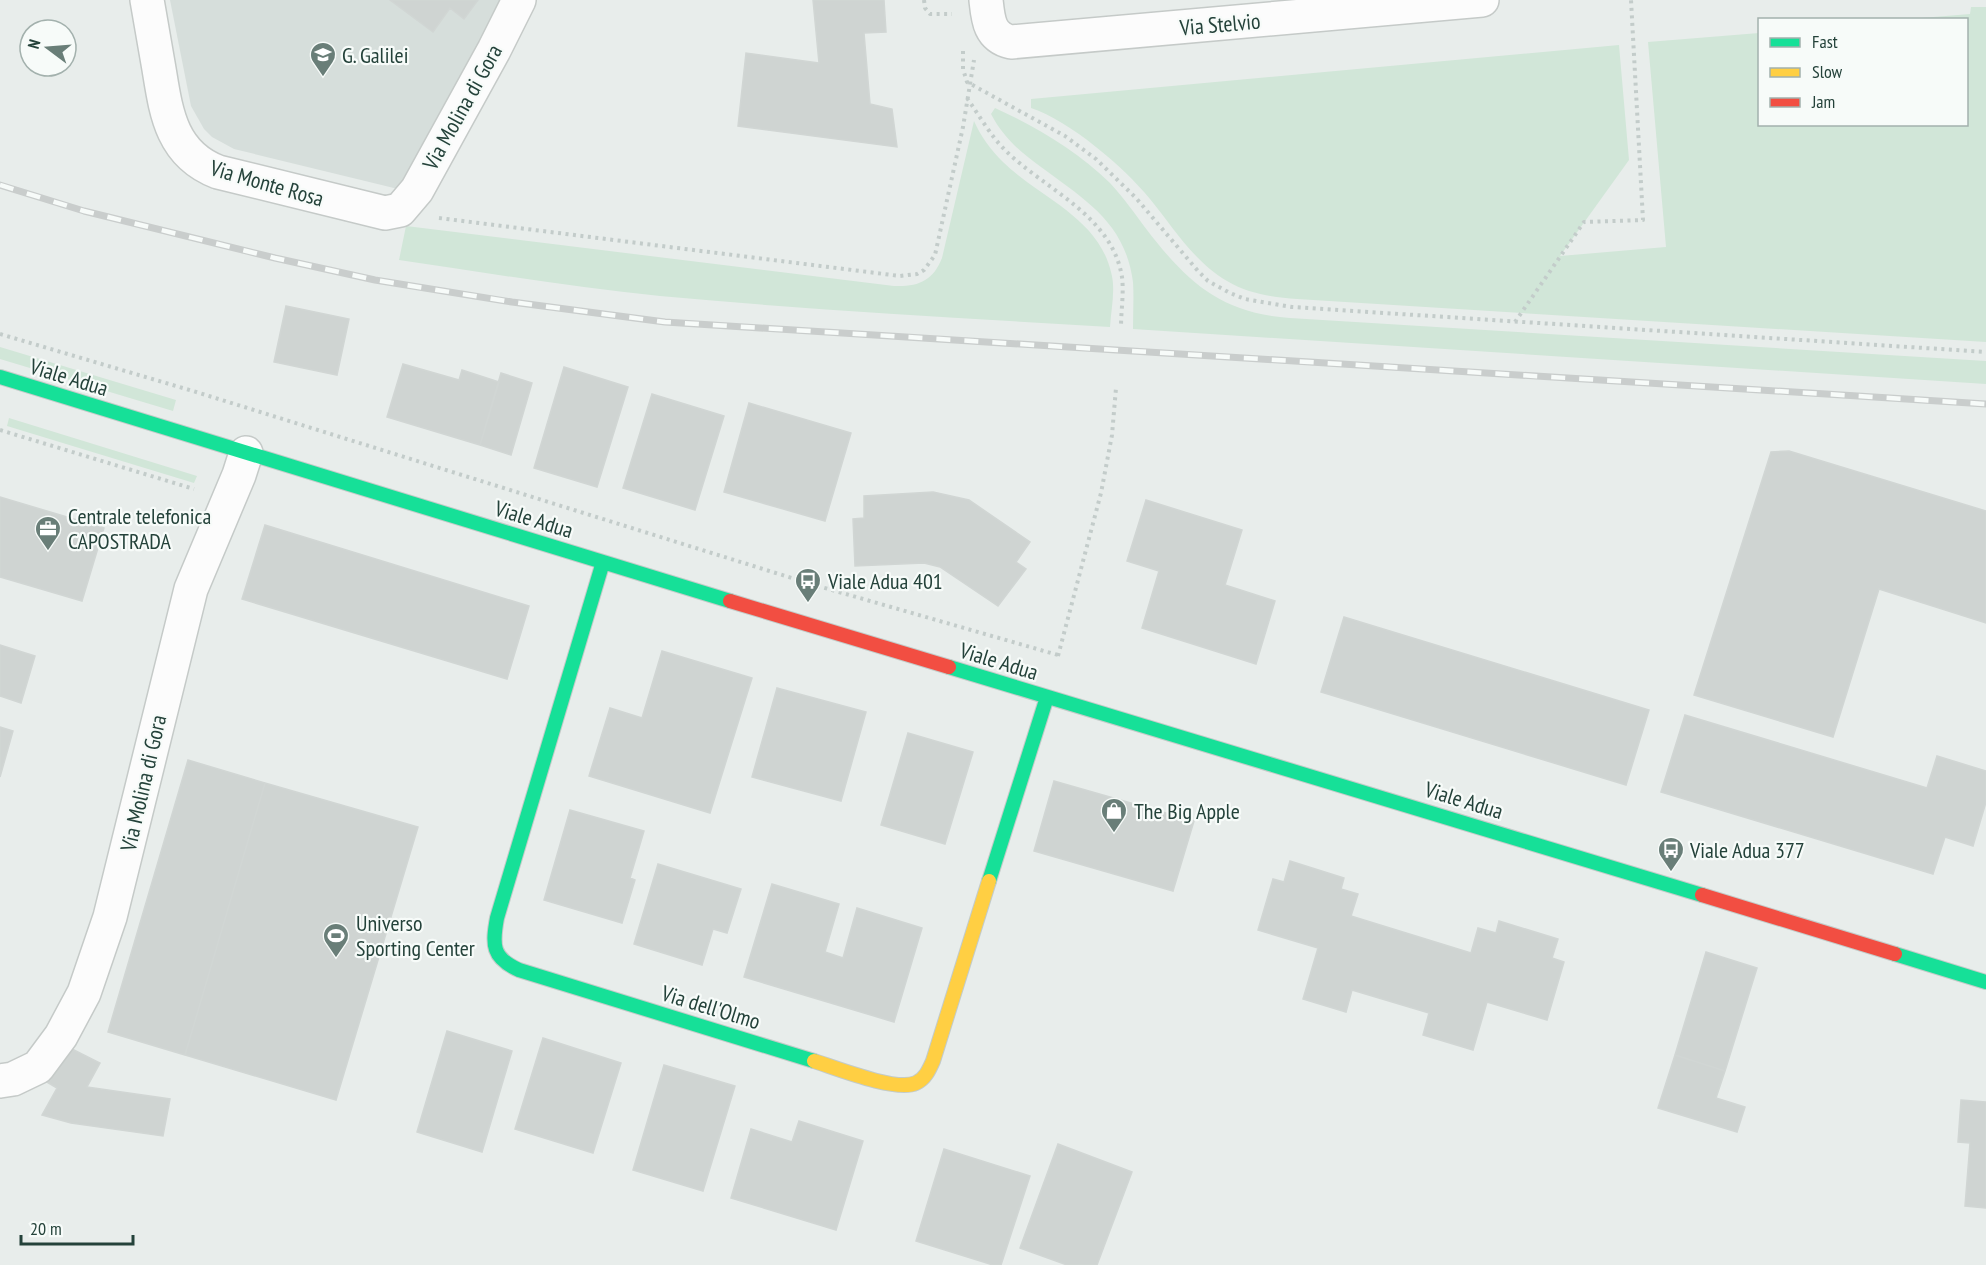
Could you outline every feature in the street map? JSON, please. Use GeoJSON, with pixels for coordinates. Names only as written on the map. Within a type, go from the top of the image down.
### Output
{"type":"FeatureCollection","features":[{"type":"Feature","properties":{"kind":"main road","name":"Viale Adua"},"geometry":{"type":"LineString","coordinates":[[0,377],[1986,982]]}},
{"type":"Feature","properties":{"kind":"main road","name":"Via dell'Olmo"},"geometry":{"type":"LineString","coordinates":[[603,562],[497,918],[492,940],[495,952],[501,961],[519,970],[892,1085],[915,1085],[923,1080],[933,1061],[1047,697]]}},
{"type":"Feature","properties":{"kind":"street","name":"Via Monte Rosa"},"geometry":{"type":"LineString","coordinates":[[147,0],[168,120],[180,144],[199,163],[218,172],[378,213],[400,210]]}},
{"type":"Feature","properties":{"kind":"street","name":"Via Molina di Gora"},"geometry":{"type":"LineString","coordinates":[[400,210],[417,190],[519,0]]}},
{"type":"Feature","properties":{"kind":"street","name":"Via Stelvio"},"geometry":{"type":"LineString","coordinates":[[988,14],[998,37],[1011,42],[1482,0]]}},
{"type":"Feature","properties":{"kind":"street","name":"Via Molina di Gora"},"geometry":{"type":"LineString","coordinates":[[0,1081],[13,1079],[38,1067],[61,1036],[84,993],[110,917],[190,590],[246,453]]}},
{"type":"Feature","properties":{"kind":"path"},"geometry":{"type":"LineString","coordinates":[[924,0],[925,8],[930,14],[956,14]]}},
{"type":"Feature","properties":{"kind":"path"},"geometry":{"type":"LineString","coordinates":[[1515,322],[1584,222],[1642,220],[1631,0]]}},
{"type":"Feature","properties":{"kind":"path"},"geometry":{"type":"LineString","coordinates":[[400,210],[479,224],[900,276],[917,274],[930,263],[936,249],[961,136],[969,84],[988,14]]}},
{"type":"Feature","properties":{"kind":"path"},"geometry":{"type":"LineString","coordinates":[[963,47],[963,69],[965,79],[969,84],[1065,136],[1096,159],[1136,198],[1209,281],[1230,293],[1259,303],[1283,307],[1986,352]]}},
{"type":"Feature","properties":{"kind":"path"},"geometry":{"type":"LineString","coordinates":[[967,97],[1005,150],[1089,218],[1109,242],[1122,278],[1120,327]]}},
{"type":"Feature","properties":{"kind":"path"},"geometry":{"type":"LineString","coordinates":[[0,334],[204,395],[811,584],[1058,655]]}},
{"type":"Feature","properties":{"kind":"path"},"geometry":{"type":"LineString","coordinates":[[1047,697],[1103,485],[1112,435],[1116,388]]}},
{"type":"Feature","properties":{"kind":"path"},"geometry":{"type":"LineString","coordinates":[[0,430],[158,479],[230,496]]}},
{"type":"Feature","properties":{"kind":"shaded area","name":"G. Galilei"},"geometry":{"type":"Polygon","coordinates":[[[170,0],[502,0],[473,58],[398,189],[234,149],[212,137],[204,129],[191,106],[170,0]]]}},
{"type":"Feature","properties":{"kind":"green space"},"geometry":{"type":"Polygon","coordinates":[[[1971,7],[1986,7],[1986,342],[1297,299],[1261,294],[1235,285],[1215,273],[1194,254],[1126,173],[1079,134],[1046,114],[1031,108],[1031,99],[1619,45],[1629,160],[1560,256],[1666,247],[1648,42],[1758,33],[1758,126],[1968,126],[1968,18],[1921,18],[1970,14],[1971,7]]]}},
{"type":"Feature","properties":{"kind":"green space"},"geometry":{"type":"Polygon","coordinates":[[[995,108],[1026,123],[1084,160],[1110,183],[1162,249],[1192,280],[1225,302],[1244,310],[1290,318],[1986,361],[1986,384],[1133,329],[1133,282],[1129,261],[1112,228],[1073,190],[1013,144],[991,114],[995,108]]]}},
{"type":"Feature","properties":{"kind":"green space"},"geometry":{"type":"Polygon","coordinates":[[[974,121],[994,153],[1003,162],[1066,210],[1094,237],[1104,253],[1111,272],[1113,292],[1110,327],[829,310],[660,296],[399,260],[406,226],[894,286],[917,284],[934,272],[942,258],[974,121]]]}},
{"type":"Feature","properties":{"kind":"green space"},"geometry":{"type":"Polygon","coordinates":[[[0,347],[176,400],[173,411],[0,359],[0,347]]]}},
{"type":"Feature","properties":{"kind":"green space"},"geometry":{"type":"Polygon","coordinates":[[[9,418],[197,476],[194,483],[7,426],[9,418]]]}},
{"type":"Feature","properties":{"kind":"building"},"geometry":{"type":"Polygon","coordinates":[[[390,0],[478,0],[464,19],[450,8],[433,32],[390,0]]]}},
{"type":"Feature","properties":{"kind":"building"},"geometry":{"type":"Polygon","coordinates":[[[813,0],[884,0],[886,32],[864,33],[870,104],[892,109],[897,147],[738,126],[746,53],[819,63],[813,0]]]}},
{"type":"Feature","properties":{"kind":"building"},"geometry":{"type":"Polygon","coordinates":[[[286,306],[349,319],[337,375],[274,362],[286,306]]]}},
{"type":"Feature","properties":{"kind":"building"},"geometry":{"type":"Polygon","coordinates":[[[403,364],[459,380],[462,370],[499,382],[480,445],[387,417],[403,364]]]}},
{"type":"Feature","properties":{"kind":"building"},"geometry":{"type":"Polygon","coordinates":[[[564,367],[628,387],[597,487],[534,468],[564,367]]]}},
{"type":"Feature","properties":{"kind":"building"},"geometry":{"type":"Polygon","coordinates":[[[501,373],[532,383],[511,455],[480,445],[501,373]]]}},
{"type":"Feature","properties":{"kind":"building"},"geometry":{"type":"Polygon","coordinates":[[[652,394],[724,416],[695,510],[623,488],[652,394]]]}},
{"type":"Feature","properties":{"kind":"building"},"geometry":{"type":"Polygon","coordinates":[[[749,403],[851,433],[825,521],[724,492],[749,403]]]}},
{"type":"Feature","properties":{"kind":"building"},"geometry":{"type":"Polygon","coordinates":[[[1789,451],[1986,511],[1986,623],[1879,589],[1833,737],[1694,695],[1771,452],[1789,451]]]}},
{"type":"Feature","properties":{"kind":"building"},"geometry":{"type":"Polygon","coordinates":[[[933,492],[969,500],[1030,542],[1016,562],[1026,569],[998,606],[940,567],[924,563],[855,566],[853,519],[864,518],[864,496],[933,492]]]}},
{"type":"Feature","properties":{"kind":"building","name":"Centrale telefonica CAPOSTRADA"},"geometry":{"type":"Polygon","coordinates":[[[0,497],[104,528],[82,601],[0,577],[0,497]]]}},
{"type":"Feature","properties":{"kind":"building"},"geometry":{"type":"Polygon","coordinates":[[[1146,500],[1242,530],[1225,585],[1275,601],[1256,664],[1142,628],[1159,571],[1127,561],[1146,500]]]}},
{"type":"Feature","properties":{"kind":"building"},"geometry":{"type":"Polygon","coordinates":[[[265,525],[529,606],[507,679],[242,599],[265,525]]]}},
{"type":"Feature","properties":{"kind":"building"},"geometry":{"type":"Polygon","coordinates":[[[1344,617],[1649,710],[1626,785],[1321,692],[1344,617]]]}},
{"type":"Feature","properties":{"kind":"building"},"geometry":{"type":"Polygon","coordinates":[[[0,645],[35,656],[21,703],[0,696],[0,645]]]}},
{"type":"Feature","properties":{"kind":"building"},"geometry":{"type":"Polygon","coordinates":[[[662,651],[752,678],[710,813],[589,776],[610,708],[642,718],[662,651]]]}},
{"type":"Feature","properties":{"kind":"building"},"geometry":{"type":"Polygon","coordinates":[[[777,688],[866,712],[841,801],[752,777],[777,688]]]}},
{"type":"Feature","properties":{"kind":"building"},"geometry":{"type":"Polygon","coordinates":[[[1685,715],[1927,788],[1937,756],[1986,771],[1986,802],[1973,846],[1945,837],[1933,874],[1661,792],[1685,715]]]}},
{"type":"Feature","properties":{"kind":"building"},"geometry":{"type":"Polygon","coordinates":[[[0,727],[13,731],[0,777],[0,727]]]}},
{"type":"Feature","properties":{"kind":"building"},"geometry":{"type":"Polygon","coordinates":[[[908,733],[973,752],[945,844],[881,825],[908,733]]]}},
{"type":"Feature","properties":{"kind":"building"},"geometry":{"type":"Polygon","coordinates":[[[188,760],[265,783],[185,1055],[108,1032],[188,760]]]}},
{"type":"Feature","properties":{"kind":"building"},"geometry":{"type":"Polygon","coordinates":[[[1054,781],[1194,821],[1173,891],[1034,851],[1054,781]]]}},
{"type":"Feature","properties":{"kind":"building"},"geometry":{"type":"Polygon","coordinates":[[[265,783],[418,827],[336,1100],[185,1055],[265,783]]]}},
{"type":"Feature","properties":{"kind":"building"},"geometry":{"type":"Polygon","coordinates":[[[570,810],[644,831],[630,878],[635,880],[622,923],[544,900],[570,810]]]}},
{"type":"Feature","properties":{"kind":"building"},"geometry":{"type":"Polygon","coordinates":[[[1290,861],[1344,878],[1341,889],[1358,894],[1351,916],[1471,953],[1478,928],[1496,933],[1499,921],[1558,939],[1552,958],[1564,962],[1547,1020],[1487,1002],[1473,1050],[1423,1035],[1429,1013],[1352,990],[1346,1012],[1303,999],[1318,948],[1258,930],[1273,879],[1284,882],[1290,861]]]}},
{"type":"Feature","properties":{"kind":"building"},"geometry":{"type":"Polygon","coordinates":[[[658,864],[741,889],[727,933],[713,929],[702,965],[634,944],[658,864]]]}},
{"type":"Feature","properties":{"kind":"building"},"geometry":{"type":"Polygon","coordinates":[[[772,884],[839,904],[825,952],[843,958],[857,908],[922,928],[894,1022],[744,977],[772,884]]]}},
{"type":"Feature","properties":{"kind":"building"},"geometry":{"type":"Polygon","coordinates":[[[1706,952],[1757,968],[1725,1071],[1675,1055],[1706,952]]]}},
{"type":"Feature","properties":{"kind":"building"},"geometry":{"type":"Polygon","coordinates":[[[447,1031],[512,1051],[482,1152],[417,1132],[447,1031]]]}},
{"type":"Feature","properties":{"kind":"building"},"geometry":{"type":"Polygon","coordinates":[[[543,1038],[621,1063],[593,1153],[515,1129],[543,1038]]]}},
{"type":"Feature","properties":{"kind":"building"},"geometry":{"type":"Polygon","coordinates":[[[64,1045],[100,1063],[87,1087],[170,1099],[163,1136],[71,1123],[42,1115],[57,1088],[45,1081],[64,1045]]]}},
{"type":"Feature","properties":{"kind":"building"},"geometry":{"type":"Polygon","coordinates":[[[1675,1055],[1725,1071],[1716,1098],[1745,1107],[1737,1132],[1658,1108],[1675,1055]]]}},
{"type":"Feature","properties":{"kind":"building"},"geometry":{"type":"Polygon","coordinates":[[[664,1065],[735,1086],[703,1191],[633,1170],[664,1065]]]}},
{"type":"Feature","properties":{"kind":"building"},"geometry":{"type":"Polygon","coordinates":[[[1961,1100],[1986,1102],[1986,1208],[1965,1206],[1970,1143],[1958,1142],[1961,1100]]]}},
{"type":"Feature","properties":{"kind":"building"},"geometry":{"type":"Polygon","coordinates":[[[799,1121],[863,1141],[836,1230],[731,1198],[751,1129],[792,1142],[799,1121]]]}},
{"type":"Feature","properties":{"kind":"building"},"geometry":{"type":"Polygon","coordinates":[[[1058,1144],[1132,1172],[1097,1265],[1067,1265],[1020,1248],[1058,1144]]]}},
{"type":"Feature","properties":{"kind":"building"},"geometry":{"type":"Polygon","coordinates":[[[944,1149],[1030,1176],[1001,1265],[993,1265],[916,1241],[944,1149]]]}},
{"type":"Feature","properties":{"kind":"railway"},"geometry":{"type":"LineString","coordinates":[[0,185],[84,211],[375,280],[512,302],[665,322],[1986,404]]}},
{"type":"Feature","properties":{"kind":"traffic: fast"},"geometry":{"type":"LineString","coordinates":[[0,377],[730,601]]}},
{"type":"Feature","properties":{"kind":"traffic: fast"},"geometry":{"type":"LineString","coordinates":[[603,562],[497,918],[496,950],[503,961],[519,970],[814,1061]]}},
{"type":"Feature","properties":{"kind":"traffic: fast"},"geometry":{"type":"LineString","coordinates":[[949,667],[1702,895]]}},
{"type":"Feature","properties":{"kind":"traffic: fast"},"geometry":{"type":"LineString","coordinates":[[989,881],[1047,697]]}},
{"type":"Feature","properties":{"kind":"traffic: fast"},"geometry":{"type":"LineString","coordinates":[[1895,954],[1986,982]]}},
{"type":"Feature","properties":{"kind":"traffic: slow"},"geometry":{"type":"LineString","coordinates":[[814,1061],[881,1082],[907,1085],[922,1079],[933,1061],[989,881]]}},
{"type":"Feature","properties":{"kind":"traffic: jam"},"geometry":{"type":"LineString","coordinates":[[730,601],[949,667]]}},
{"type":"Feature","properties":{"kind":"traffic: jam"},"geometry":{"type":"LineString","coordinates":[[1702,895],[1895,954]]}},
{"type":"Feature","properties":{"kind":"place","name":"G. Galilei"},"geometry":{"type":"Point","coordinates":[323,78]}},
{"type":"Feature","properties":{"kind":"place","name":"Centrale telefonica CAPOSTRADA"},"geometry":{"type":"Point","coordinates":[48,552]}},
{"type":"Feature","properties":{"kind":"place","name":"Viale Adua 401"},"geometry":{"type":"Point","coordinates":[808,604]}},
{"type":"Feature","properties":{"kind":"place","name":"The Big Apple"},"geometry":{"type":"Point","coordinates":[1114,834]}},
{"type":"Feature","properties":{"kind":"place","name":"Viale Adua 377"},"geometry":{"type":"Point","coordinates":[1671,873]}},
{"type":"Feature","properties":{"kind":"place","name":"Universo Sporting Center"},"geometry":{"type":"Point","coordinates":[336,959]}}]}
